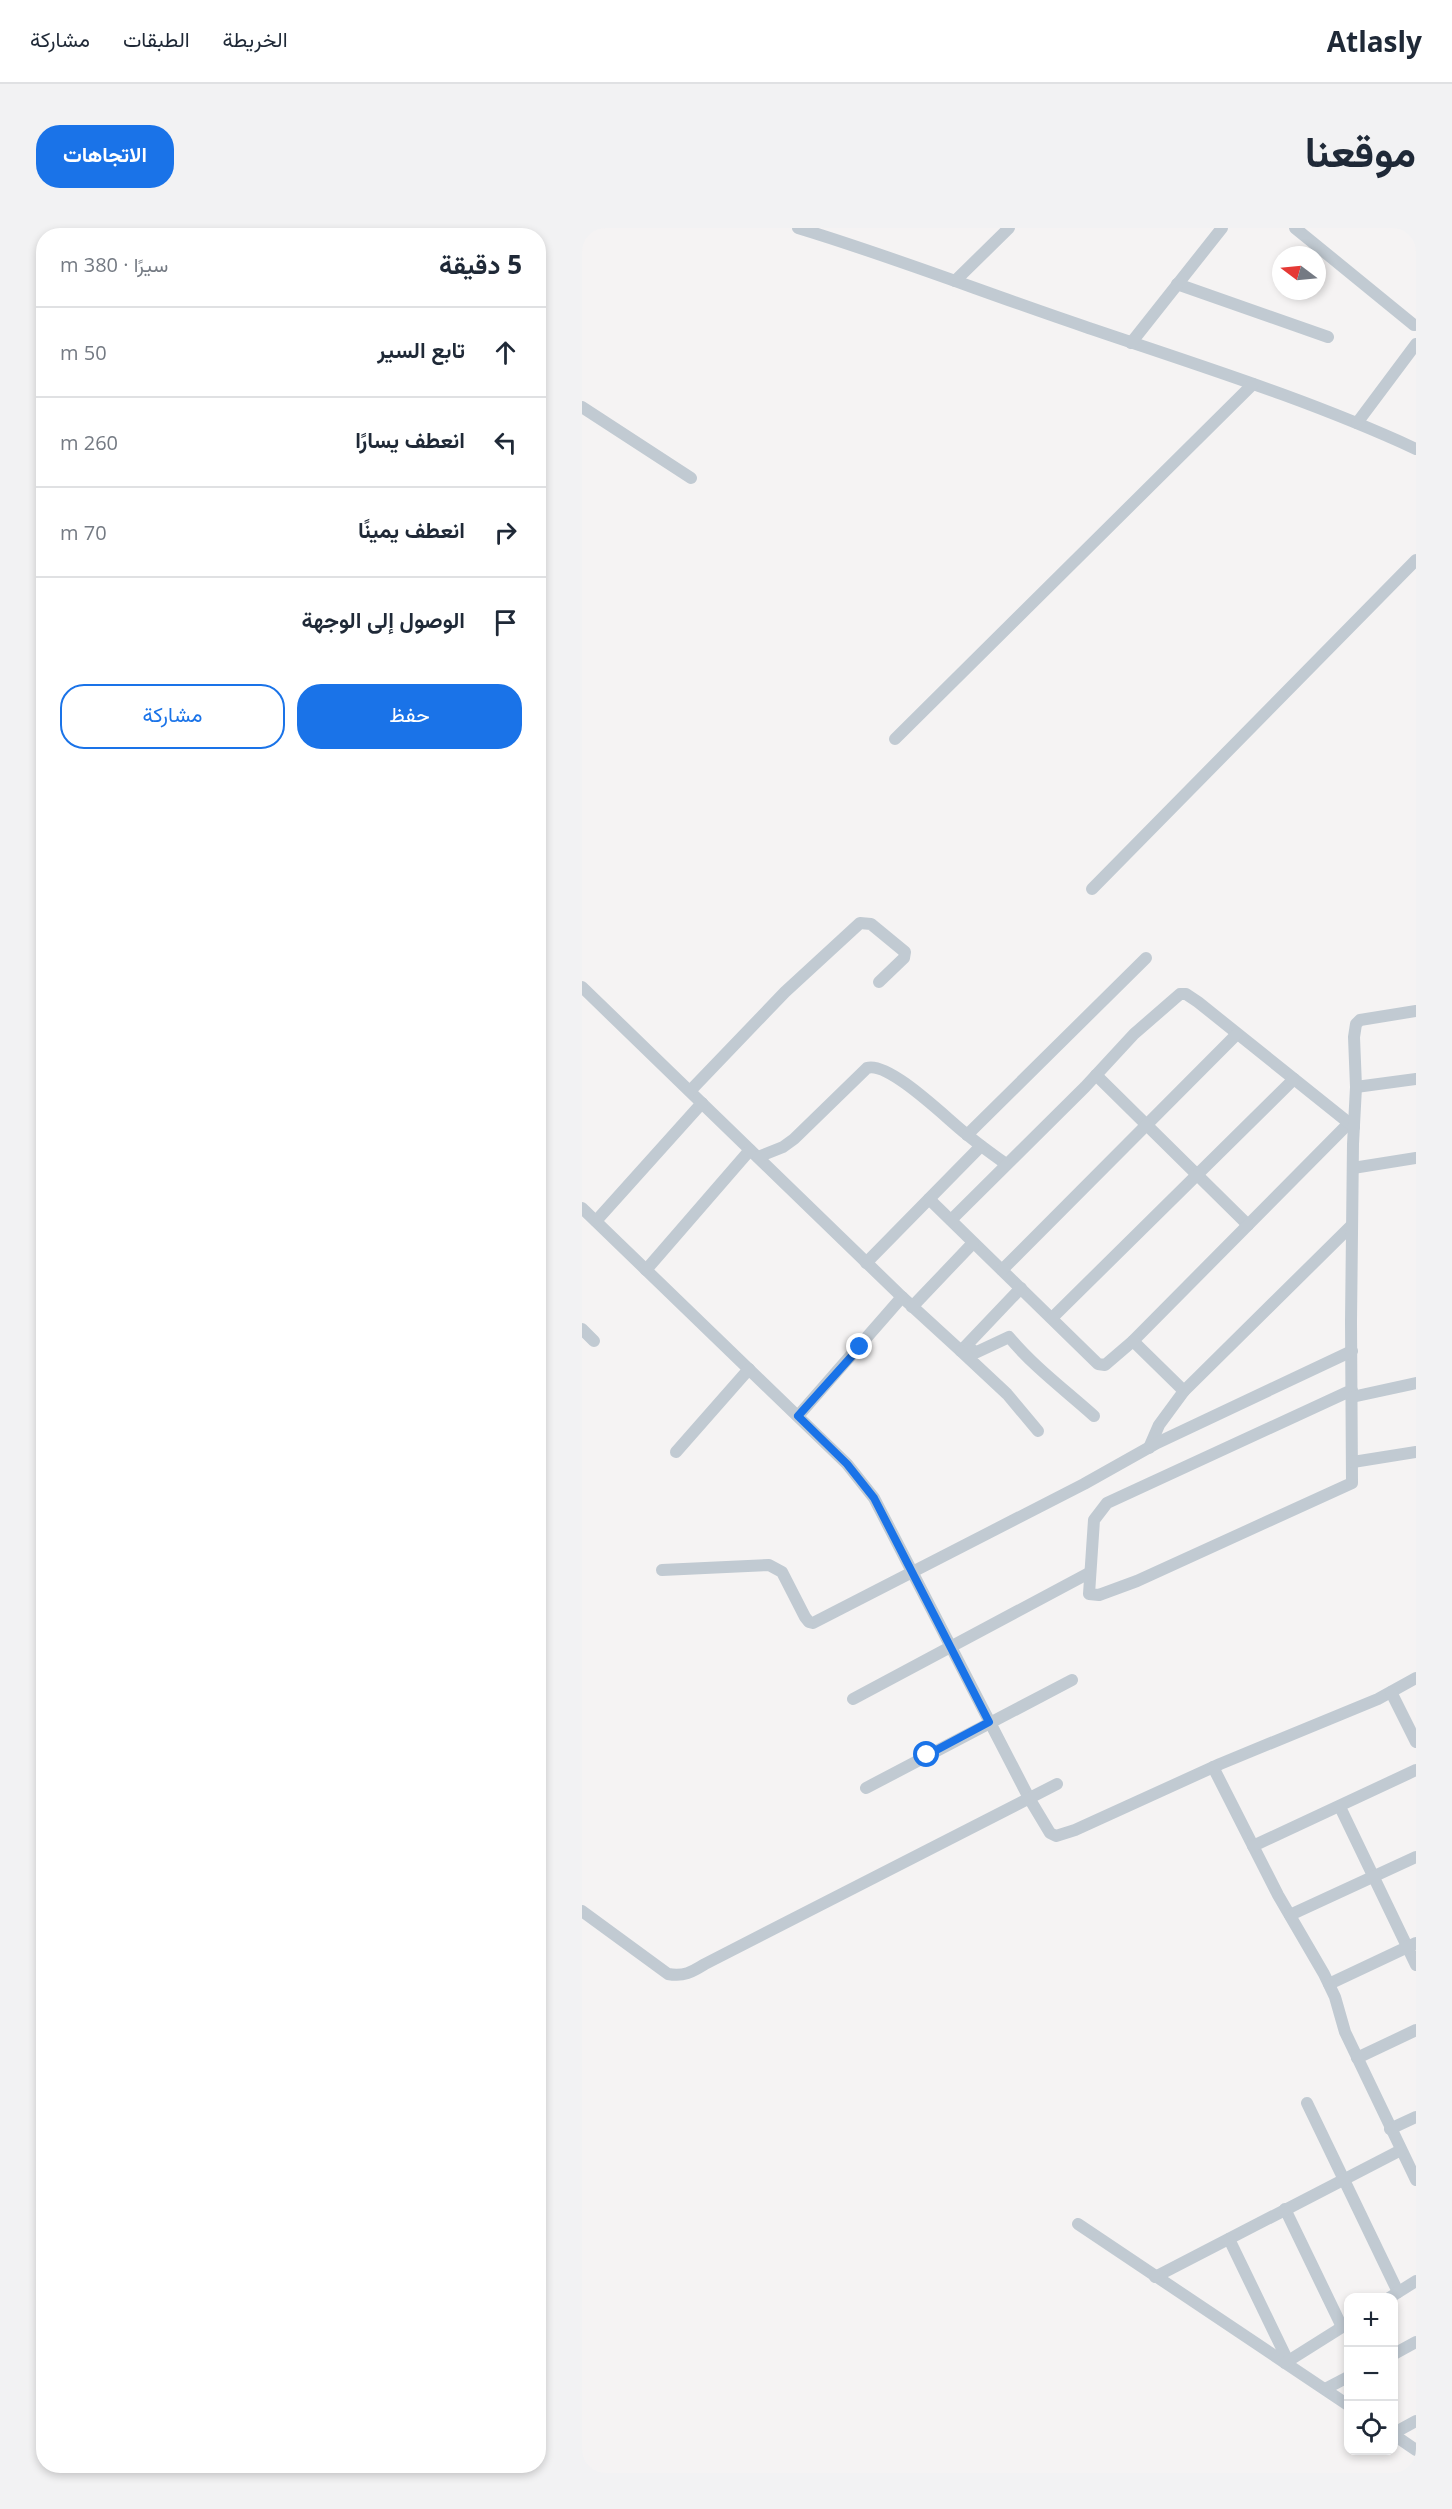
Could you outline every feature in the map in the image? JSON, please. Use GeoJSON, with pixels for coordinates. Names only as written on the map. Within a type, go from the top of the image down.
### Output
{"type":"FeatureCollection","features":[{"type":"Feature","properties":{"kind":"street"},"geometry":{"type":"LineString","coordinates":[[798,228],[868,249],[1253,384],[1357,423],[1416,449]]}},
{"type":"Feature","properties":{"kind":"street"},"geometry":{"type":"LineString","coordinates":[[955,281],[1009,228]]}},
{"type":"Feature","properties":{"kind":"street"},"geometry":{"type":"LineString","coordinates":[[1131,343],[1222,228]]}},
{"type":"Feature","properties":{"kind":"street"},"geometry":{"type":"LineString","coordinates":[[1295,228],[1414,325]]}},
{"type":"Feature","properties":{"kind":"street"},"geometry":{"type":"LineString","coordinates":[[1177,284],[1328,337]]}},
{"type":"Feature","properties":{"kind":"street"},"geometry":{"type":"LineString","coordinates":[[1357,423],[1416,344]]}},
{"type":"Feature","properties":{"kind":"street"},"geometry":{"type":"LineString","coordinates":[[895,739],[1253,384]]}},
{"type":"Feature","properties":{"kind":"street"},"geometry":{"type":"LineString","coordinates":[[582,407],[691,477]]}},
{"type":"Feature","properties":{"kind":"street"},"geometry":{"type":"LineString","coordinates":[[1092,889],[1416,560]]}},
{"type":"Feature","properties":{"kind":"street"},"geometry":{"type":"LineString","coordinates":[[690,1091],[785,992],[860,923],[871,924],[905,952],[904,958],[879,982]]}},
{"type":"Feature","properties":{"kind":"street"},"geometry":{"type":"LineString","coordinates":[[967,1135],[1146,958]]}},
{"type":"Feature","properties":{"kind":"street"},"geometry":{"type":"LineString","coordinates":[[582,987],[912,1307],[963,1349],[1038,1431]]}},
{"type":"Feature","properties":{"kind":"street"},"geometry":{"type":"LineString","coordinates":[[951,1220],[1134,1034],[1180,994],[1186,994],[1192,998],[1351,1125]]}},
{"type":"Feature","properties":{"kind":"street"},"geometry":{"type":"LineString","coordinates":[[1416,1011],[1360,1020],[1356,1024],[1354,1037],[1356,1087],[1351,1125],[1353,1168],[1352,1225],[1352,1393],[1353,1480],[1349,1485],[1137,1581],[1092,1596],[1088,1590],[1094,1520],[1107,1503],[1352,1393],[1416,1383]]}},
{"type":"Feature","properties":{"kind":"street"},"geometry":{"type":"LineString","coordinates":[[1002,1270],[1237,1034]]}},
{"type":"Feature","properties":{"kind":"street"},"geometry":{"type":"LineString","coordinates":[[646,1270],[754,1154],[783,1147],[794,1139],[864,1070],[871,1066],[882,1070],[921,1095],[967,1135],[1006,1164]]}},
{"type":"Feature","properties":{"kind":"street"},"geometry":{"type":"LineString","coordinates":[[1096,1075],[1248,1225]]}},
{"type":"Feature","properties":{"kind":"street"},"geometry":{"type":"LineString","coordinates":[[1053,1318],[1294,1079]]}},
{"type":"Feature","properties":{"kind":"street"},"geometry":{"type":"LineString","coordinates":[[1356,1087],[1416,1079]]}},
{"type":"Feature","properties":{"kind":"street"},"geometry":{"type":"LineString","coordinates":[[596,1221],[702,1103]]}},
{"type":"Feature","properties":{"kind":"street"},"geometry":{"type":"LineString","coordinates":[[929,1199],[1101,1365],[1109,1363],[1133,1341],[1351,1125]]}},
{"type":"Feature","properties":{"kind":"street"},"geometry":{"type":"LineString","coordinates":[[866,1263],[981,1146]]}},
{"type":"Feature","properties":{"kind":"street"},"geometry":{"type":"LineString","coordinates":[[1353,1168],[1416,1158]]}},
{"type":"Feature","properties":{"kind":"street"},"geometry":{"type":"LineString","coordinates":[[582,1208],[847,1464],[874,1498],[989,1722],[1050,1833],[1056,1836],[1075,1830],[1213,1767],[1301,1732],[1391,1692],[1416,1678]]}},
{"type":"Feature","properties":{"kind":"street"},"geometry":{"type":"LineString","coordinates":[[1149,1448],[1159,1425],[1184,1391],[1352,1225]]}},
{"type":"Feature","properties":{"kind":"street"},"geometry":{"type":"LineString","coordinates":[[912,1307],[974,1243]]}},
{"type":"Feature","properties":{"kind":"street"},"geometry":{"type":"LineString","coordinates":[[963,1349],[1021,1288]]}},
{"type":"Feature","properties":{"kind":"street"},"geometry":{"type":"LineString","coordinates":[[798,1416],[902,1297]]}},
{"type":"Feature","properties":{"kind":"street"},"geometry":{"type":"LineString","coordinates":[[582,1329],[594,1341]]}},
{"type":"Feature","properties":{"kind":"street"},"geometry":{"type":"LineString","coordinates":[[963,1349],[976,1352],[1009,1337],[1031,1363],[1051,1377],[1094,1416]]}},
{"type":"Feature","properties":{"kind":"street"},"geometry":{"type":"LineString","coordinates":[[1133,1341],[1184,1391]]}},
{"type":"Feature","properties":{"kind":"street"},"geometry":{"type":"LineString","coordinates":[[662,1570],[757,1565],[776,1567],[782,1572],[805,1617],[813,1623],[1149,1448],[1352,1351]]}},
{"type":"Feature","properties":{"kind":"street"},"geometry":{"type":"LineString","coordinates":[[676,1452],[749,1369]]}},
{"type":"Feature","properties":{"kind":"street"},"geometry":{"type":"LineString","coordinates":[[1353,1462],[1416,1452]]}},
{"type":"Feature","properties":{"kind":"street"},"geometry":{"type":"LineString","coordinates":[[853,1699],[1089,1573]]}},
{"type":"Feature","properties":{"kind":"street"},"geometry":{"type":"LineString","coordinates":[[866,1788],[1072,1680]]}},
{"type":"Feature","properties":{"kind":"street"},"geometry":{"type":"LineString","coordinates":[[1391,1692],[1416,1742]]}},
{"type":"Feature","properties":{"kind":"street"},"geometry":{"type":"LineString","coordinates":[[1213,1767],[1253,1846],[1329,1984],[1345,2032],[1416,2180]]}},
{"type":"Feature","properties":{"kind":"street"},"geometry":{"type":"LineString","coordinates":[[1253,1846],[1416,1770]]}},
{"type":"Feature","properties":{"kind":"street"},"geometry":{"type":"LineString","coordinates":[[582,1911],[668,1974],[679,1976],[691,1973],[1057,1784]]}},
{"type":"Feature","properties":{"kind":"street"},"geometry":{"type":"LineString","coordinates":[[1340,1807],[1374,1878],[1412,1945],[1416,1965]]}},
{"type":"Feature","properties":{"kind":"street"},"geometry":{"type":"LineString","coordinates":[[1290,1915],[1416,1857]]}},
{"type":"Feature","properties":{"kind":"street"},"geometry":{"type":"LineString","coordinates":[[1329,1984],[1412,1945]]}},
{"type":"Feature","properties":{"kind":"street"},"geometry":{"type":"LineString","coordinates":[[1357,2058],[1416,2030]]}},
{"type":"Feature","properties":{"kind":"street"},"geometry":{"type":"LineString","coordinates":[[1307,2103],[1344,2179],[1393,2293]]}},
{"type":"Feature","properties":{"kind":"street"},"geometry":{"type":"LineString","coordinates":[[1390,2129],[1416,2117]]}},
{"type":"Feature","properties":{"kind":"street"},"geometry":{"type":"LineString","coordinates":[[1155,2277],[1401,2150]]}},
{"type":"Feature","properties":{"kind":"street"},"geometry":{"type":"LineString","coordinates":[[1286,2209],[1344,2323]]}},
{"type":"Feature","properties":{"kind":"street"},"geometry":{"type":"LineString","coordinates":[[1078,2224],[1344,2402]]}},
{"type":"Feature","properties":{"kind":"street"},"geometry":{"type":"LineString","coordinates":[[1229,2239],[1286,2362]]}},
{"type":"Feature","properties":{"kind":"street"},"geometry":{"type":"LineString","coordinates":[[1397,2293],[1416,2281]]}},
{"type":"Feature","properties":{"kind":"street"},"geometry":{"type":"LineString","coordinates":[[1286,2362],[1344,2326]]}},
{"type":"Feature","properties":{"kind":"street"},"geometry":{"type":"LineString","coordinates":[[1398,2352],[1416,2342]]}},
{"type":"Feature","properties":{"kind":"street"},"geometry":{"type":"LineString","coordinates":[[1325,2389],[1344,2379]]}},
{"type":"Feature","properties":{"kind":"street"},"geometry":{"type":"LineString","coordinates":[[1398,2432],[1416,2421]]}},
{"type":"Feature","properties":{"kind":"street"},"geometry":{"type":"LineString","coordinates":[[1398,2437],[1416,2450]]}},
{"type":"Feature","properties":{"kind":"route"},"geometry":{"type":"LineString","coordinates":[[860,1347],[798,1416],[847,1464],[874,1498],[989,1722],[927,1755]]}}]}
